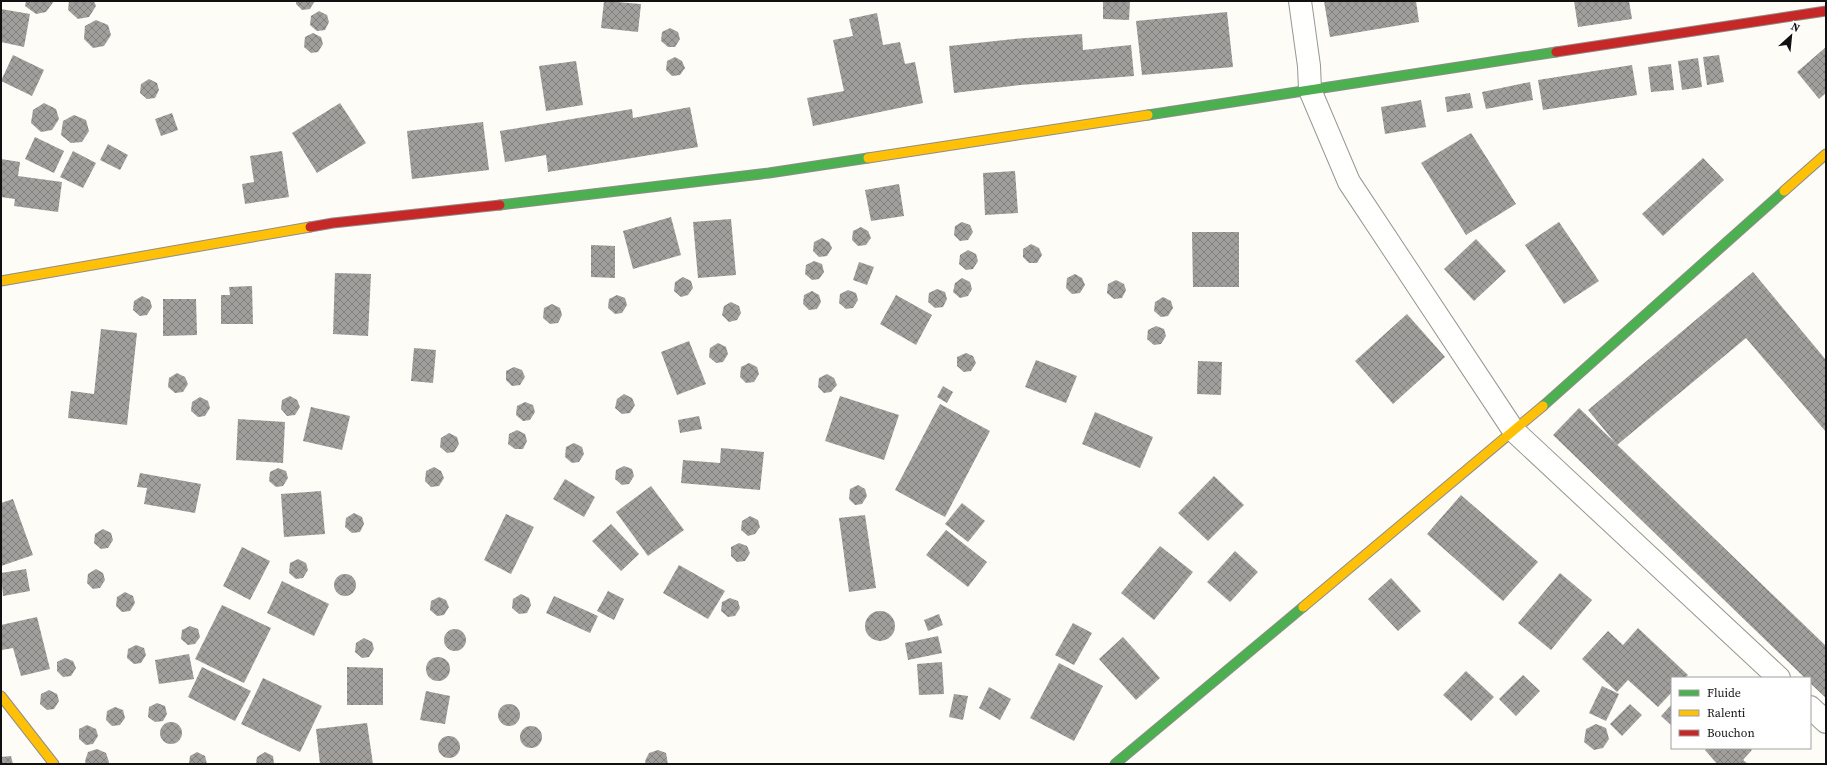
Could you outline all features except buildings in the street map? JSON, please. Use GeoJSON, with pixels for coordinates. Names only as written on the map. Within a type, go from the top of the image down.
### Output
{"type":"FeatureCollection","features":[{"type":"Feature","properties":{"kind":"main road"},"geometry":{"type":"LineString","coordinates":[[1,281],[333,223],[425,214],[770,173],[1826,11]]}},
{"type":"Feature","properties":{"kind":"main road"},"geometry":{"type":"LineString","coordinates":[[1115,764],[1514,431],[1824,159]]}},
{"type":"Feature","properties":{"kind":"main road"},"geometry":{"type":"LineString","coordinates":[[1,696],[54,764]]}},
{"type":"Feature","properties":{"kind":"street"},"geometry":{"type":"LineString","coordinates":[[1300,1],[1309,66],[1310,90],[1349,182],[1514,431],[1778,677]]}},
{"type":"Feature","properties":{"kind":"street"},"geometry":{"type":"LineString","coordinates":[[1811,708],[1826,722]]}},
{"type":"Feature","properties":{"kind":"traffic: fast"},"geometry":{"type":"LineString","coordinates":[[1148,115],[1556,52]]}},
{"type":"Feature","properties":{"kind":"traffic: fast"},"geometry":{"type":"LineString","coordinates":[[500,205],[769,173],[868,158]]}},
{"type":"Feature","properties":{"kind":"traffic: fast"},"geometry":{"type":"LineString","coordinates":[[1543,406],[1784,191]]}},
{"type":"Feature","properties":{"kind":"traffic: fast"},"geometry":{"type":"LineString","coordinates":[[1115,764],[1303,607]]}},
{"type":"Feature","properties":{"kind":"traffic: slow"},"geometry":{"type":"LineString","coordinates":[[868,158],[1148,115]]}},
{"type":"Feature","properties":{"kind":"traffic: slow"},"geometry":{"type":"LineString","coordinates":[[1784,191],[1826,154]]}},
{"type":"Feature","properties":{"kind":"traffic: slow"},"geometry":{"type":"LineString","coordinates":[[1,281],[310,227]]}},
{"type":"Feature","properties":{"kind":"traffic: slow"},"geometry":{"type":"LineString","coordinates":[[1303,607],[1543,406]]}},
{"type":"Feature","properties":{"kind":"traffic: slow"},"geometry":{"type":"LineString","coordinates":[[1,696],[54,764]]}},
{"type":"Feature","properties":{"kind":"traffic: jam"},"geometry":{"type":"LineString","coordinates":[[1556,52],[1826,11]]}},
{"type":"Feature","properties":{"kind":"traffic: jam"},"geometry":{"type":"LineString","coordinates":[[310,227],[333,223],[500,205]]}}]}
